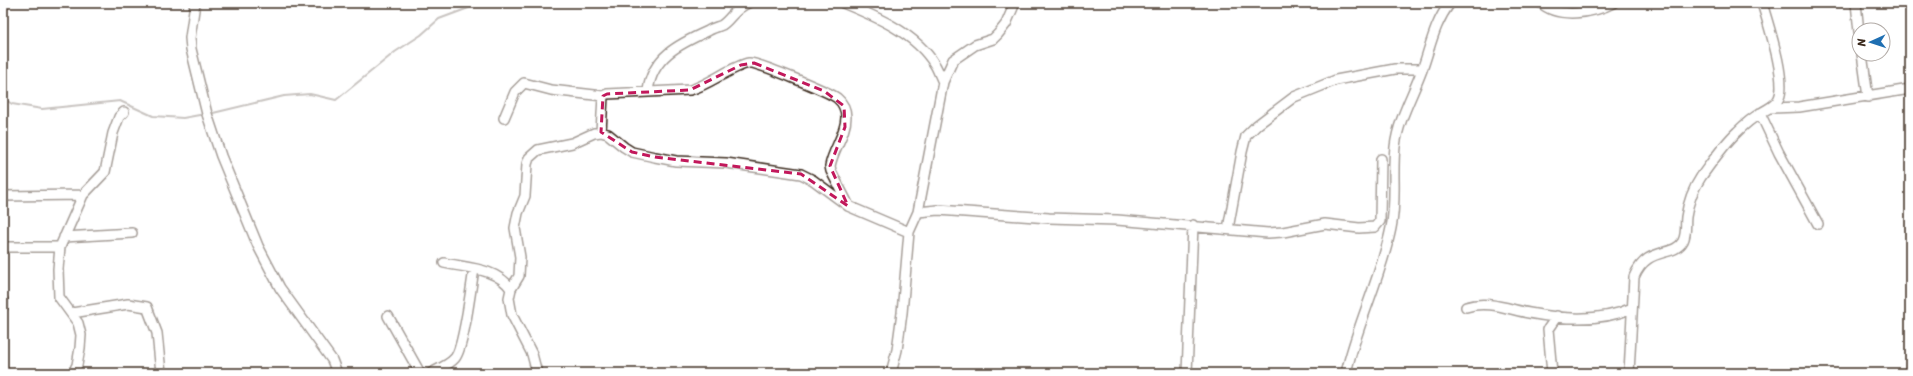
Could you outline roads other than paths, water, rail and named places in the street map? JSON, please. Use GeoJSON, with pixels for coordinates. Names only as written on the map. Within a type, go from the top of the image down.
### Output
{"type":"FeatureCollection","features":[{"type":"Feature","properties":{"kind":"street"},"geometry":{"type":"LineString","coordinates":[[195,3],[190,32],[191,49],[207,114],[221,156],[258,246],[280,288],[332,360],[337,373]]}},
{"type":"Feature","properties":{"kind":"street"},"geometry":{"type":"LineString","coordinates":[[648,91],[653,69],[669,52],[704,32],[722,25],[734,11],[748,3]]}},
{"type":"Feature","properties":{"kind":"street"},"geometry":{"type":"LineString","coordinates":[[843,3],[880,19],[904,34],[919,46],[932,61],[943,82]]}},
{"type":"Feature","properties":{"kind":"street"},"geometry":{"type":"LineString","coordinates":[[891,373],[897,350],[902,313],[909,232],[918,212],[943,82],[953,60],[975,44],[993,40],[1006,24],[1010,11],[1015,3]]}},
{"type":"Feature","properties":{"kind":"street"},"geometry":{"type":"LineString","coordinates":[[1346,373],[1386,249],[1395,201],[1395,147],[1397,136],[1440,16],[1450,3]]}},
{"type":"Feature","properties":{"kind":"street"},"geometry":{"type":"LineString","coordinates":[[1540,3],[1545,7],[1558,12],[1579,12],[1613,3]]}},
{"type":"Feature","properties":{"kind":"street"},"geometry":{"type":"LineString","coordinates":[[1762,3],[1782,82],[1779,97],[1772,108]]}},
{"type":"Feature","properties":{"kind":"street"},"geometry":{"type":"LineString","coordinates":[[1856,3],[1858,22]]}},
{"type":"Feature","properties":{"kind":"street"},"geometry":{"type":"LineString","coordinates":[[1863,62],[1868,97]]}},
{"type":"Feature","properties":{"kind":"street"},"geometry":{"type":"LineString","coordinates":[[504,118],[515,92],[524,83],[551,90],[602,96],[607,94],[648,91],[690,90],[699,88],[741,65],[749,63],[754,64],[837,98],[844,106],[846,117],[844,127],[830,166],[848,206]]}},
{"type":"Feature","properties":{"kind":"street"},"geometry":{"type":"LineString","coordinates":[[1228,229],[1246,136],[1257,125],[1294,97],[1336,80],[1395,69],[1422,69]]}},
{"type":"Feature","properties":{"kind":"street"},"geometry":{"type":"LineString","coordinates":[[1629,373],[1633,328],[1632,308],[1634,277],[1638,267],[1648,257],[1678,247],[1683,241],[1686,232],[1688,204],[1700,178],[1714,157],[1736,133],[1760,113],[1772,108],[1799,107],[1910,89]]}},
{"type":"Feature","properties":{"kind":"street"},"geometry":{"type":"LineString","coordinates":[[601,132],[602,96]]}},
{"type":"Feature","properties":{"kind":"street"},"geometry":{"type":"LineString","coordinates":[[73,373],[79,354],[81,335],[78,323],[59,297],[58,269],[60,247],[83,195],[104,172],[113,133],[120,117],[124,112]]}},
{"type":"Feature","properties":{"kind":"street"},"geometry":{"type":"LineString","coordinates":[[1760,113],[1779,153],[1818,224]]}},
{"type":"Feature","properties":{"kind":"street"},"geometry":{"type":"LineString","coordinates":[[537,373],[532,354],[512,315],[510,289],[519,276],[520,256],[515,228],[518,213],[525,196],[527,164],[529,158],[538,150],[556,148],[601,132],[608,134],[624,148],[632,152],[655,157],[676,161],[726,163],[801,174],[813,180],[848,206],[909,232]]}},
{"type":"Feature","properties":{"kind":"street"},"geometry":{"type":"LineString","coordinates":[[918,212],[938,210],[1193,226],[1268,233],[1283,232],[1325,224],[1359,228],[1375,227],[1380,221],[1381,159]]}},
{"type":"Feature","properties":{"kind":"street"},"geometry":{"type":"LineString","coordinates":[[3,196],[83,195]]}},
{"type":"Feature","properties":{"kind":"street"},"geometry":{"type":"LineString","coordinates":[[1187,373],[1193,226]]}},
{"type":"Feature","properties":{"kind":"street"},"geometry":{"type":"LineString","coordinates":[[64,237],[132,233]]}},
{"type":"Feature","properties":{"kind":"street"},"geometry":{"type":"LineString","coordinates":[[3,247],[60,247]]}},
{"type":"Feature","properties":{"kind":"street"},"geometry":{"type":"LineString","coordinates":[[444,263],[500,276],[510,289]]}},
{"type":"Feature","properties":{"kind":"street"},"geometry":{"type":"LineString","coordinates":[[431,373],[449,363],[457,354],[467,313],[474,270]]}},
{"type":"Feature","properties":{"kind":"street"},"geometry":{"type":"LineString","coordinates":[[3,300],[3,307]]}},
{"type":"Feature","properties":{"kind":"street"},"geometry":{"type":"LineString","coordinates":[[72,313],[128,304],[147,307],[157,332],[161,373]]}},
{"type":"Feature","properties":{"kind":"street"},"geometry":{"type":"LineString","coordinates":[[1466,307],[1483,304],[1530,313],[1557,316],[1592,317],[1611,315],[1632,308]]}},
{"type":"Feature","properties":{"kind":"street"},"geometry":{"type":"LineString","coordinates":[[388,316],[420,373]]}},
{"type":"Feature","properties":{"kind":"street"},"geometry":{"type":"LineString","coordinates":[[1552,373],[1548,329],[1557,316]]}},
{"type":"Feature","properties":{"kind":"waterway"},"geometry":{"type":"LineString","coordinates":[[209,114],[284,96],[310,94],[336,100],[395,52],[421,35],[439,19],[482,3]]}},
{"type":"Feature","properties":{"kind":"waterway"},"geometry":{"type":"LineString","coordinates":[[3,98],[12,104],[42,109],[120,101],[153,116],[183,118],[205,114]]}}]}
